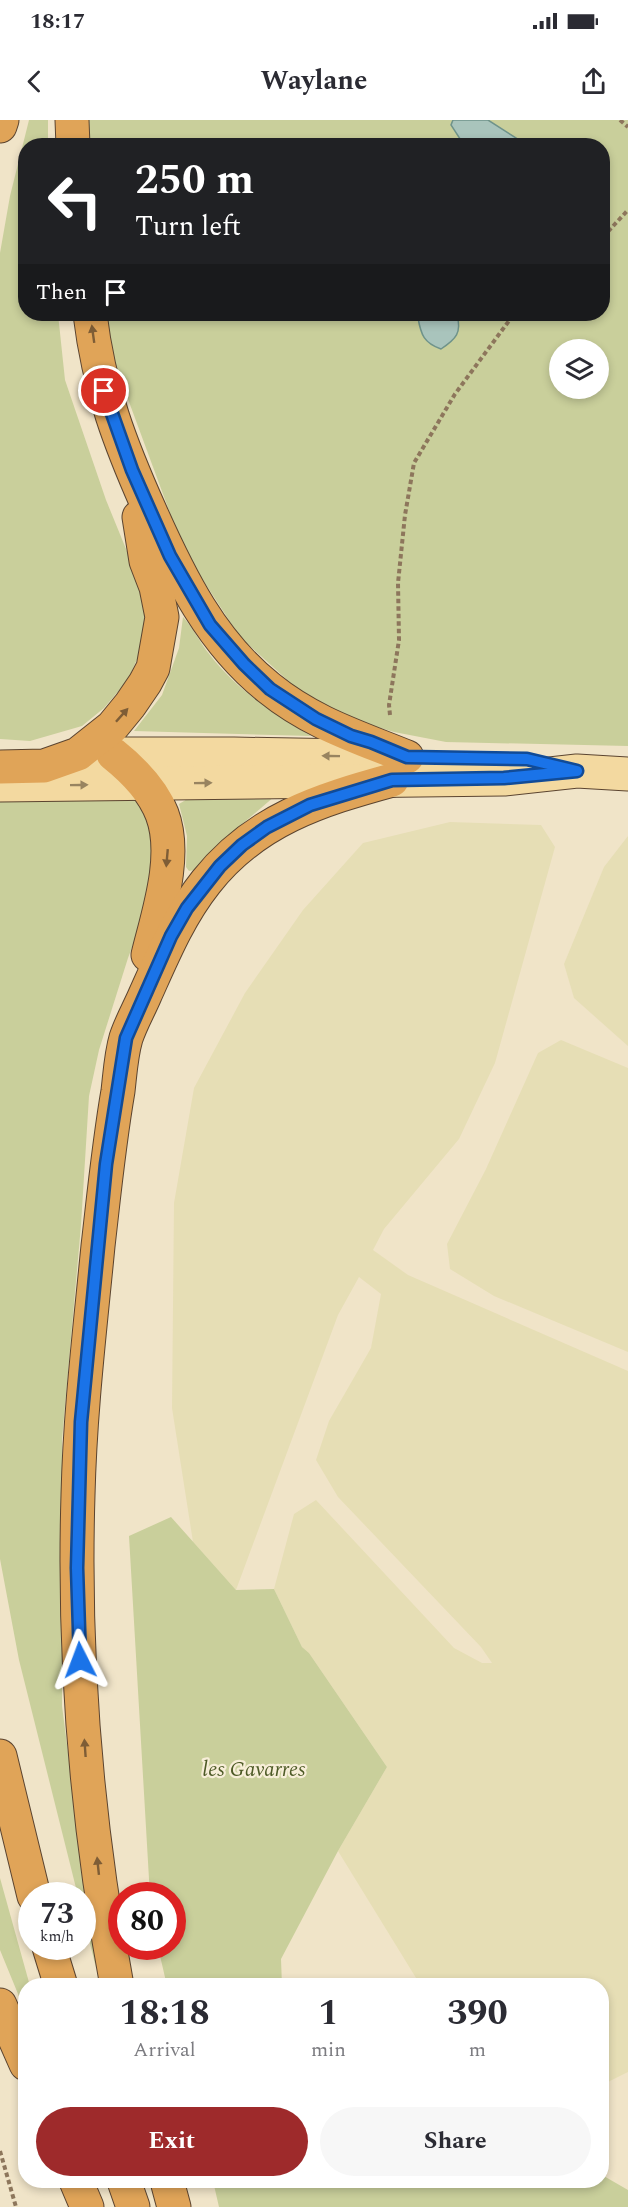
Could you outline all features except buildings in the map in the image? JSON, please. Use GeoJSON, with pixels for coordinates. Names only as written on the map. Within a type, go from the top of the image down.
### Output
{"type":"FeatureCollection","features":[{"type":"Feature","properties":{"kind":"highway"},"geometry":{"type":"LineString","coordinates":[[0,126],[2,120]]}},
{"type":"Feature","properties":{"kind":"highway"},"geometry":{"type":"LineString","coordinates":[[72,120],[73,138]]}},
{"type":"Feature","properties":{"kind":"highway"},"geometry":{"type":"LineString","coordinates":[[91,321],[100,379],[114,425],[175,566],[210,625],[240,661],[270,689],[316,719],[351,736],[371,742],[404,765]]}},
{"type":"Feature","properties":{"kind":"highway"},"geometry":{"type":"LineString","coordinates":[[0,767],[44,766],[78,754],[112,727],[130,705],[153,668],[162,617],[156,587],[146,561],[132,470]]}},
{"type":"Feature","properties":{"kind":"highway"},"geometry":{"type":"LineString","coordinates":[[113,754],[144,784],[162,814],[168,847],[161,903],[126,1038],[106,1164],[81,1422],[78,1505],[79,1637],[86,1757],[102,1894],[116,1978]]}},
{"type":"Feature","properties":{"kind":"highway"},"geometry":{"type":"LineString","coordinates":[[126,1038],[171,936],[187,908],[220,866],[250,839],[295,812],[404,765]]}},
{"type":"Feature","properties":{"kind":"highway"},"geometry":{"type":"LineString","coordinates":[[0,1756],[31,1882]]}},
{"type":"Feature","properties":{"kind":"highway"},"geometry":{"type":"LineString","coordinates":[[53,1960],[59,1978]]}},
{"type":"Feature","properties":{"kind":"highway"},"geometry":{"type":"LineString","coordinates":[[0,2005],[18,2046]]}},
{"type":"Feature","properties":{"kind":"highway"},"geometry":{"type":"LineString","coordinates":[[79,2188],[87,2207]]}},
{"type":"Feature","properties":{"kind":"highway"},"geometry":{"type":"LineString","coordinates":[[126,2188],[133,2207]]}},
{"type":"Feature","properties":{"kind":"highway"},"geometry":{"type":"LineString","coordinates":[[169,2188],[174,2207]]}},
{"type":"Feature","properties":{"kind":"main road"},"geometry":{"type":"LineString","coordinates":[[0,754],[234,754],[404,765],[504,778],[577,771],[628,774]]}},
{"type":"Feature","properties":{"kind":"main road"},"geometry":{"type":"LineString","coordinates":[[0,785],[144,784],[404,765]]}},
{"type":"Feature","properties":{"kind":"path"},"geometry":{"type":"LineString","coordinates":[[620,120],[628,127]]}},
{"type":"Feature","properties":{"kind":"path"},"geometry":{"type":"LineString","coordinates":[[610,229],[628,210]]}},
{"type":"Feature","properties":{"kind":"path"},"geometry":{"type":"LineString","coordinates":[[404,765],[405,738],[391,719],[389,705],[399,640],[398,583],[405,515],[414,463],[455,394],[509,321]]}},
{"type":"Feature","properties":{"kind":"path"},"geometry":{"type":"LineString","coordinates":[[0,2151],[16,2207]]}},
{"type":"Feature","properties":{"kind":"shaded area"},"geometry":{"type":"Polygon","coordinates":[[[450,822],[541,825],[555,847],[495,1063],[459,1139],[384,1229],[373,1250],[408,1275],[628,1371],[628,2072],[609,2082],[609,1978],[416,1978],[338,1851],[387,1767],[309,1653],[302,1647],[274,1589],[294,1514],[316,1500],[454,1648],[482,1663],[492,1663],[481,1647],[338,1497],[316,1460],[329,1421],[371,1348],[381,1294],[359,1277],[338,1315],[236,1590],[193,1542],[172,1408],[174,1203],[194,1088],[245,993],[303,910],[363,843],[450,822]]]}},
{"type":"Feature","properties":{"kind":"shaded area"},"geometry":{"type":"Polygon","coordinates":[[[628,836],[628,1046],[574,998],[564,964],[604,867],[628,836]]]}},
{"type":"Feature","properties":{"kind":"shaded area"},"geometry":{"type":"Polygon","coordinates":[[[561,1040],[628,1068],[628,1352],[494,1296],[450,1269],[447,1244],[486,1169],[538,1053],[561,1040]]]}},
{"type":"Feature","properties":{"kind":"green space"},"geometry":{"type":"Polygon","coordinates":[[[29,120],[48,120],[48,138],[24,138],[29,120]]]}},
{"type":"Feature","properties":{"kind":"green space"},"geometry":{"type":"Polygon","coordinates":[[[84,120],[628,120],[628,746],[446,742],[394,732],[350,719],[295,687],[240,637],[184,551],[111,353],[105,321],[610,321],[610,138],[84,138],[84,120]]]}},
{"type":"Feature","properties":{"kind":"green space"},"geometry":{"type":"Polygon","coordinates":[[[18,164],[18,321],[59,321],[65,380],[106,500],[135,571],[148,615],[141,651],[127,681],[104,708],[82,726],[30,741],[0,739],[0,253],[18,164]]]}},
{"type":"Feature","properties":{"kind":"green space"},"geometry":{"type":"Polygon","coordinates":[[[183,617],[210,655],[232,679],[269,709],[311,736],[134,731],[162,695],[179,648],[183,617]]]}},
{"type":"Feature","properties":{"kind":"green space"},"geometry":{"type":"Polygon","coordinates":[[[275,796],[234,831],[194,870],[189,871],[186,867],[187,836],[179,804],[189,798],[275,796]]]}},
{"type":"Feature","properties":{"kind":"green space"},"geometry":{"type":"Polygon","coordinates":[[[133,797],[145,813],[156,841],[147,907],[99,1050],[89,1096],[81,1225],[62,1440],[62,1706],[85,1882],[74,1882],[19,1660],[0,1559],[0,801],[133,797]]]}},
{"type":"Feature","properties":{"kind":"green space","name":"les Gavarres"},"geometry":{"type":"Polygon","coordinates":[[[171,1517],[236,1590],[274,1589],[302,1647],[309,1653],[387,1767],[338,1851],[281,1959],[282,1978],[165,1978],[161,1960],[186,1960],[186,1882],[149,1882],[129,1536],[171,1517]]]}},
{"type":"Feature","properties":{"kind":"green space"},"geometry":{"type":"Polygon","coordinates":[[[0,1878],[18,1943],[18,1960],[23,1960],[28,1978],[18,1978],[18,1994],[0,1950],[0,1878]]]}},
{"type":"Feature","properties":{"kind":"green space"},"geometry":{"type":"Polygon","coordinates":[[[609,2179],[628,2190],[628,2207],[219,2207],[215,2188],[609,2188],[609,2179]]]}},
{"type":"Feature","properties":{"kind":"water"},"geometry":{"type":"Polygon","coordinates":[[[453,120],[488,120],[516,138],[459,138],[451,125],[453,120]]]}},
{"type":"Feature","properties":{"kind":"water"},"geometry":{"type":"Polygon","coordinates":[[[419,321],[458,321],[459,326],[457,335],[441,349],[424,338],[419,321]]]}},
{"type":"Feature","properties":{"kind":"route"},"geometry":{"type":"LineString","coordinates":[[80,1660],[77,1568],[81,1422],[106,1164],[126,1038],[171,936],[206,881],[242,845],[267,827],[310,805],[392,780],[504,778],[577,771],[527,759],[407,757],[351,736],[316,719],[270,689],[234,654],[210,625],[191,594],[170,556],[132,470],[114,425],[104,391]]}}]}
